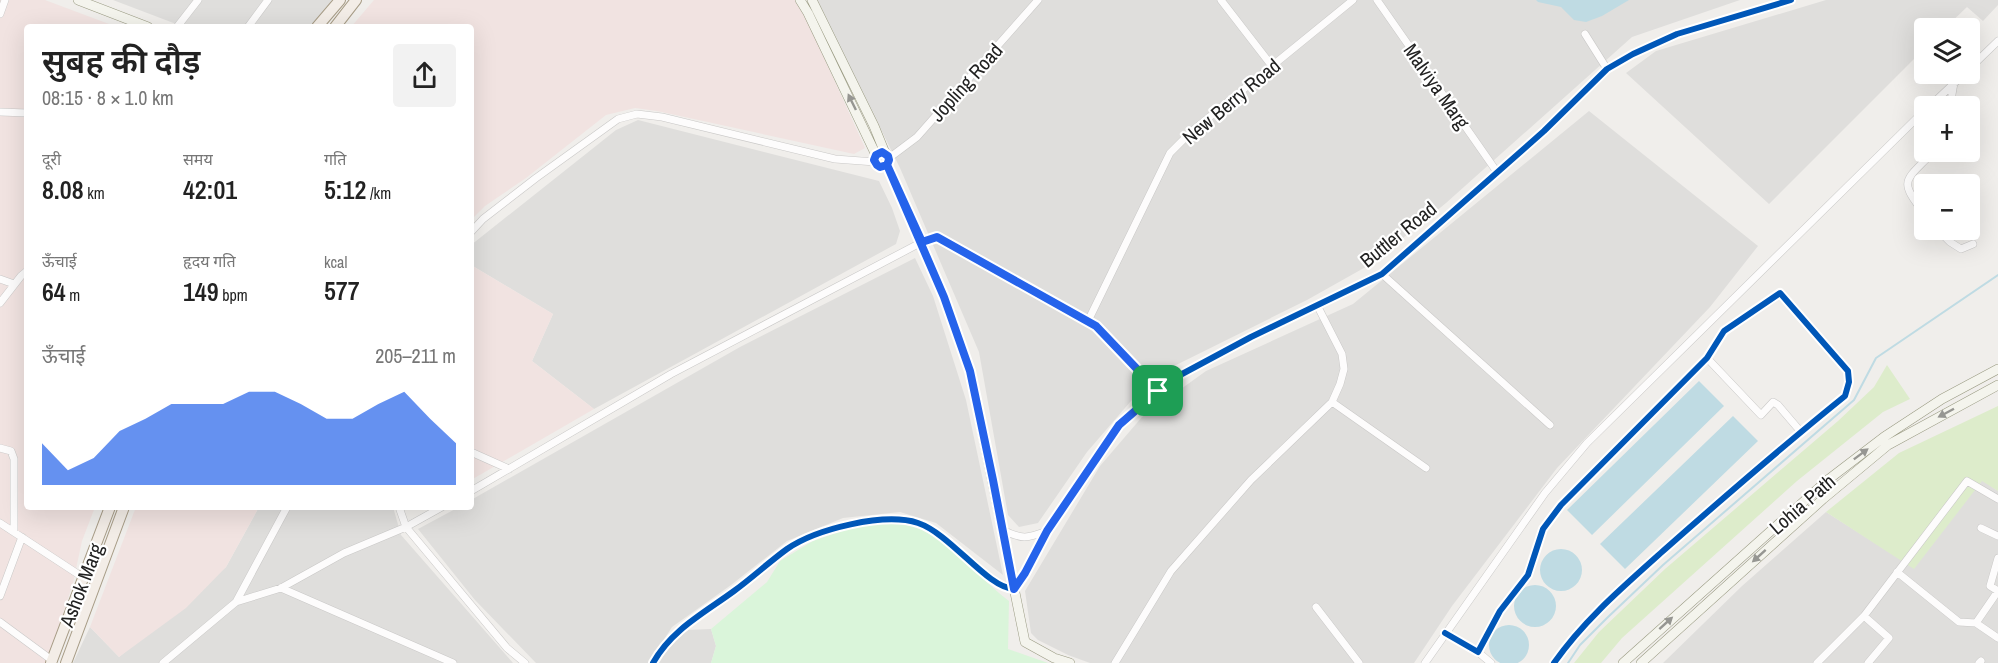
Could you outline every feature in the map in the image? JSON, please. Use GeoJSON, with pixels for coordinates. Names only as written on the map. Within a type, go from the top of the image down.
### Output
{"type":"FeatureCollection","features":[{"type":"Feature","properties":{"kind":"main road"},"geometry":{"type":"LineString","coordinates":[[78,0],[135,24]]}},
{"type":"Feature","properties":{"kind":"main road"},"geometry":{"type":"LineString","coordinates":[[320,24],[340,0]]}},
{"type":"Feature","properties":{"kind":"main road"},"geometry":{"type":"LineString","coordinates":[[337,24],[356,0]]}},
{"type":"Feature","properties":{"kind":"main road"},"geometry":{"type":"LineString","coordinates":[[801,0],[922,242],[970,371],[1025,642],[1054,658],[1070,663]]}},
{"type":"Feature","properties":{"kind":"main road"},"geometry":{"type":"LineString","coordinates":[[813,0],[874,126],[882,159]]}},
{"type":"Feature","properties":{"kind":"main road","name":"Lohia Path"},"geometry":{"type":"LineString","coordinates":[[1623,663],[1838,472],[1884,437],[1998,369]]}},
{"type":"Feature","properties":{"kind":"main road","name":"Lohia Path"},"geometry":{"type":"LineString","coordinates":[[1641,663],[1823,499],[1888,445],[1998,386]]}},
{"type":"Feature","properties":{"kind":"main road","name":"Ashok Marg"},"geometry":{"type":"LineString","coordinates":[[52,662],[109,510]]}},
{"type":"Feature","properties":{"kind":"main road","name":"Ashok Marg"},"geometry":{"type":"LineString","coordinates":[[66,663],[123,510]]}},
{"type":"Feature","properties":{"kind":"street"},"geometry":{"type":"LineString","coordinates":[[0,14],[5,0]]}},
{"type":"Feature","properties":{"kind":"street"},"geometry":{"type":"LineString","coordinates":[[179,24],[198,0]]}},
{"type":"Feature","properties":{"kind":"street"},"geometry":{"type":"LineString","coordinates":[[250,24],[268,0]]}},
{"type":"Feature","properties":{"kind":"street","name":"Jopling Road"},"geometry":{"type":"LineString","coordinates":[[882,159],[917,137],[1038,0]]}},
{"type":"Feature","properties":{"kind":"street"},"geometry":{"type":"LineString","coordinates":[[1221,0],[1272,66]]}},
{"type":"Feature","properties":{"kind":"street","name":"New Berry Road"},"geometry":{"type":"LineString","coordinates":[[1088,321],[1170,153],[1191,132],[1353,0]]}},
{"type":"Feature","properties":{"kind":"street","name":"Malviya Marg"},"geometry":{"type":"LineString","coordinates":[[1377,0],[1497,172]]}},
{"type":"Feature","properties":{"kind":"street","name":"Buttler Road"},"geometry":{"type":"LineString","coordinates":[[1014,589],[1047,531],[1119,425],[1169,381],[1317,304],[1382,274],[1544,132],[1607,69],[1677,34],[1791,0]]}},
{"type":"Feature","properties":{"kind":"street"},"geometry":{"type":"LineString","coordinates":[[1585,34],[1607,69]]}},
{"type":"Feature","properties":{"kind":"street"},"geometry":{"type":"LineString","coordinates":[[1980,58],[1998,41]]}},
{"type":"Feature","properties":{"kind":"street"},"geometry":{"type":"LineString","coordinates":[[1940,96],[1953,84]]}},
{"type":"Feature","properties":{"kind":"street"},"geometry":{"type":"LineString","coordinates":[[0,112],[24,113]]}},
{"type":"Feature","properties":{"kind":"street"},"geometry":{"type":"LineString","coordinates":[[474,229],[483,219],[536,178],[618,119],[637,114],[662,117],[835,159],[882,159]]}},
{"type":"Feature","properties":{"kind":"street"},"geometry":{"type":"LineString","coordinates":[[1425,663],[1545,493],[1587,443],[1914,121]]}},
{"type":"Feature","properties":{"kind":"street"},"geometry":{"type":"LineString","coordinates":[[1915,174],[1925,162]]}},
{"type":"Feature","properties":{"kind":"street"},"geometry":{"type":"LineString","coordinates":[[1914,175],[1908,182],[1907,189],[1914,199]]}},
{"type":"Feature","properties":{"kind":"street"},"geometry":{"type":"LineString","coordinates":[[474,488],[671,374],[922,242],[937,237],[1096,326],[1158,391]]}},
{"type":"Feature","properties":{"kind":"street"},"geometry":{"type":"LineString","coordinates":[[1948,240],[1961,249],[1973,244]]}},
{"type":"Feature","properties":{"kind":"street"},"geometry":{"type":"LineString","coordinates":[[0,303],[24,274]]}},
{"type":"Feature","properties":{"kind":"street"},"geometry":{"type":"LineString","coordinates":[[1382,274],[1550,425]]}},
{"type":"Feature","properties":{"kind":"street"},"geometry":{"type":"LineString","coordinates":[[0,279],[14,284]]}},
{"type":"Feature","properties":{"kind":"street"},"geometry":{"type":"LineString","coordinates":[[1478,652],[1500,611],[1528,575],[1543,529],[1551,518],[1707,358],[1724,331],[1780,293],[1848,371],[1849,382],[1845,396],[1738,484],[1632,580],[1578,631],[1554,663]]}},
{"type":"Feature","properties":{"kind":"street"},"geometry":{"type":"LineString","coordinates":[[1115,663],[1171,571],[1251,480],[1332,402],[1344,369],[1342,354],[1317,304]]}},
{"type":"Feature","properties":{"kind":"street"},"geometry":{"type":"LineString","coordinates":[[1707,358],[1761,415],[1773,402],[1802,432]]}},
{"type":"Feature","properties":{"kind":"street"},"geometry":{"type":"LineString","coordinates":[[1332,402],[1426,468]]}},
{"type":"Feature","properties":{"kind":"street"},"geometry":{"type":"LineString","coordinates":[[0,448],[11,451],[14,459],[14,532]]}},
{"type":"Feature","properties":{"kind":"street"},"geometry":{"type":"LineString","coordinates":[[474,453],[509,469]]}},
{"type":"Feature","properties":{"kind":"street"},"geometry":{"type":"LineString","coordinates":[[1817,663],[1864,616],[1967,481],[1998,499]]}},
{"type":"Feature","properties":{"kind":"street"},"geometry":{"type":"LineString","coordinates":[[236,603],[285,510]]}},
{"type":"Feature","properties":{"kind":"street"},"geometry":{"type":"LineString","coordinates":[[400,510],[406,527],[455,588],[516,660],[525,663]]}},
{"type":"Feature","properties":{"kind":"street"},"geometry":{"type":"LineString","coordinates":[[164,663],[236,603],[281,588],[344,553],[406,527],[437,510]]}},
{"type":"Feature","properties":{"kind":"street"},"geometry":{"type":"LineString","coordinates":[[653,663],[677,631],[789,548],[818,534],[853,524],[882,519],[916,522],[934,530],[993,581],[1006,588],[1014,589]]}},
{"type":"Feature","properties":{"kind":"street"},"geometry":{"type":"LineString","coordinates":[[0,524],[84,578]]}},
{"type":"Feature","properties":{"kind":"street"},"geometry":{"type":"LineString","coordinates":[[1981,528],[1998,536]]}},
{"type":"Feature","properties":{"kind":"street"},"geometry":{"type":"LineString","coordinates":[[1003,530],[1016,537],[1029,538],[1047,531]]}},
{"type":"Feature","properties":{"kind":"street"},"geometry":{"type":"LineString","coordinates":[[0,596],[22,537]]}},
{"type":"Feature","properties":{"kind":"street"},"geometry":{"type":"LineString","coordinates":[[1976,623],[1998,591],[1990,586],[1998,558]]}},
{"type":"Feature","properties":{"kind":"street"},"geometry":{"type":"LineString","coordinates":[[1897,572],[1959,622],[1976,623],[1998,638]]}},
{"type":"Feature","properties":{"kind":"street"},"geometry":{"type":"LineString","coordinates":[[281,588],[453,663]]}},
{"type":"Feature","properties":{"kind":"street"},"geometry":{"type":"LineString","coordinates":[[1316,607],[1359,663]]}},
{"type":"Feature","properties":{"kind":"street"},"geometry":{"type":"LineString","coordinates":[[1864,616],[1890,638],[1868,663]]}},
{"type":"Feature","properties":{"kind":"street"},"geometry":{"type":"LineString","coordinates":[[0,622],[52,662]]}},
{"type":"Feature","properties":{"kind":"street"},"geometry":{"type":"LineString","coordinates":[[1445,633],[1478,652],[1491,663]]}},
{"type":"Feature","properties":{"kind":"shaded area"},"geometry":{"type":"Polygon","coordinates":[[[0,0],[45,0],[109,24],[24,24],[24,510],[94,510],[82,541],[73,583],[47,663],[0,663],[0,0]]]}},
{"type":"Feature","properties":{"kind":"shaded area"},"geometry":{"type":"Polygon","coordinates":[[[113,0],[334,0],[314,24],[176,24],[113,0]]]}},
{"type":"Feature","properties":{"kind":"shaded area"},"geometry":{"type":"Polygon","coordinates":[[[374,0],[798,0],[865,148],[854,154],[635,108],[606,115],[526,178],[485,206],[474,217],[474,24],[354,24],[374,0]]]}},
{"type":"Feature","properties":{"kind":"shaded area"},"geometry":{"type":"Polygon","coordinates":[[[817,0],[1740,0],[1632,37],[1446,203],[1371,264],[1307,300],[1164,371],[1131,401],[1087,452],[1038,523],[1019,527],[1008,515],[979,352],[900,168],[817,0]]]}},
{"type":"Feature","properties":{"kind":"shaded area"},"geometry":{"type":"Polygon","coordinates":[[[1826,0],[1998,0],[1998,5],[1983,21],[1967,7],[1955,18],[1914,18],[1914,59],[1769,204],[1626,73],[1656,51],[1826,0]]]}},
{"type":"Feature","properties":{"kind":"shaded area"},"geometry":{"type":"Polygon","coordinates":[[[1589,111],[1758,246],[1710,307],[1557,468],[1452,606],[1414,663],[1090,663],[1038,640],[1031,633],[1025,591],[1100,466],[1142,417],[1206,371],[1353,304],[1589,111]]]}},
{"type":"Feature","properties":{"kind":"shaded area"},"geometry":{"type":"Polygon","coordinates":[[[638,120],[879,181],[900,231],[896,244],[594,409],[532,361],[553,314],[474,267],[474,243],[616,130],[638,120]]]}},
{"type":"Feature","properties":{"kind":"shaded area"},"geometry":{"type":"Polygon","coordinates":[[[915,258],[933,296],[966,400],[1003,575],[936,523],[900,512],[843,518],[787,541],[672,627],[649,663],[536,663],[475,600],[418,529],[453,510],[474,510],[474,498],[740,347],[915,258]]]}},
{"type":"Feature","properties":{"kind":"shaded area"},"geometry":{"type":"Polygon","coordinates":[[[474,267],[553,314],[532,361],[594,409],[474,478],[474,267]]]}},
{"type":"Feature","properties":{"kind":"shaded area"},"geometry":{"type":"Polygon","coordinates":[[[1982,480],[1998,491],[1998,663],[1663,663],[1742,586],[1826,512],[1914,568],[1982,480]]]}},
{"type":"Feature","properties":{"kind":"shaded area"},"geometry":{"type":"Polygon","coordinates":[[[135,510],[257,510],[226,567],[186,608],[119,657],[90,627],[135,510]]]}},
{"type":"Feature","properties":{"kind":"shaded area"},"geometry":{"type":"Polygon","coordinates":[[[257,510],[394,510],[401,535],[513,663],[73,663],[90,627],[119,657],[226,567],[257,510]]]}},
{"type":"Feature","properties":{"kind":"shaded area"},"geometry":{"type":"Polygon","coordinates":[[[711,629],[716,646],[711,663],[659,663],[667,650],[686,630],[711,629]]]}},
{"type":"Feature","properties":{"kind":"green space"},"geometry":{"type":"Polygon","coordinates":[[[1887,365],[1910,399],[1883,412],[1797,481],[1622,638],[1601,663],[1574,663],[1599,632],[1665,569],[1838,421],[1874,387],[1887,365]]]}},
{"type":"Feature","properties":{"kind":"green space"},"geometry":{"type":"Polygon","coordinates":[[[1998,406],[1998,491],[1982,481],[1914,569],[1826,512],[1899,453],[1998,406]]]}},
{"type":"Feature","properties":{"kind":"green space"},"geometry":{"type":"Polygon","coordinates":[[[859,525],[906,525],[935,537],[948,546],[1009,601],[1008,649],[1048,663],[711,663],[716,646],[711,629],[767,582],[780,561],[813,541],[859,525]]]}},
{"type":"Feature","properties":{"kind":"water"},"geometry":{"type":"Polygon","coordinates":[[[1536,0],[1629,0],[1602,16],[1586,22],[1574,20],[1561,7],[1536,0]]]}},
{"type":"Feature","properties":{"kind":"water"},"geometry":{"type":"Polygon","coordinates":[[[1699,381],[1724,406],[1592,535],[1567,510],[1699,381]]]}},
{"type":"Feature","properties":{"kind":"water"},"geometry":{"type":"Polygon","coordinates":[[[1733,416],[1758,441],[1625,569],[1600,544],[1733,416]]]}},
{"type":"Feature","properties":{"kind":"water"},"geometry":{"type":"Polygon","coordinates":[[[1561,549],[1576,555],[1582,570],[1576,585],[1561,591],[1546,585],[1540,570],[1546,555],[1561,549]]]}},
{"type":"Feature","properties":{"kind":"water"},"geometry":{"type":"Polygon","coordinates":[[[1535,585],[1550,591],[1556,606],[1550,621],[1535,627],[1520,621],[1514,606],[1520,591],[1535,585]]]}},
{"type":"Feature","properties":{"kind":"water"},"geometry":{"type":"Polygon","coordinates":[[[1501,626],[1517,626],[1528,637],[1528,653],[1517,664],[1501,664],[1490,653],[1490,637],[1501,626]]]}},
{"type":"Feature","properties":{"kind":"waterway"},"geometry":{"type":"LineString","coordinates":[[1568,663],[1580,645],[1663,565],[1854,400],[1876,358],[1998,275]]}},
{"type":"Feature","properties":{"kind":"cycle path"},"geometry":{"type":"LineString","coordinates":[[653,663],[660,651],[679,632],[787,549],[815,535],[851,524],[887,520],[918,523],[943,538],[992,580],[1014,589],[1047,531],[1119,425],[1169,381],[1251,337],[1382,274],[1544,131],[1607,69],[1677,34],[1791,0]]}},
{"type":"Feature","properties":{"kind":"cycle path"},"geometry":{"type":"LineString","coordinates":[[1445,633],[1478,652],[1500,611],[1528,575],[1543,529],[1561,505],[1707,358],[1724,331],[1780,293],[1848,371],[1849,382],[1845,396],[1753,472],[1634,577],[1591,618],[1554,663]]}},
{"type":"Feature","properties":{"kind":"route"},"geometry":{"type":"LineString","coordinates":[[1158,391],[1096,326],[937,237],[922,242],[887,165],[880,167],[877,165],[874,160],[876,155],[882,152],[888,156],[887,165],[922,242],[970,371],[1014,589],[1047,531],[1119,425],[1158,391]]}}]}
